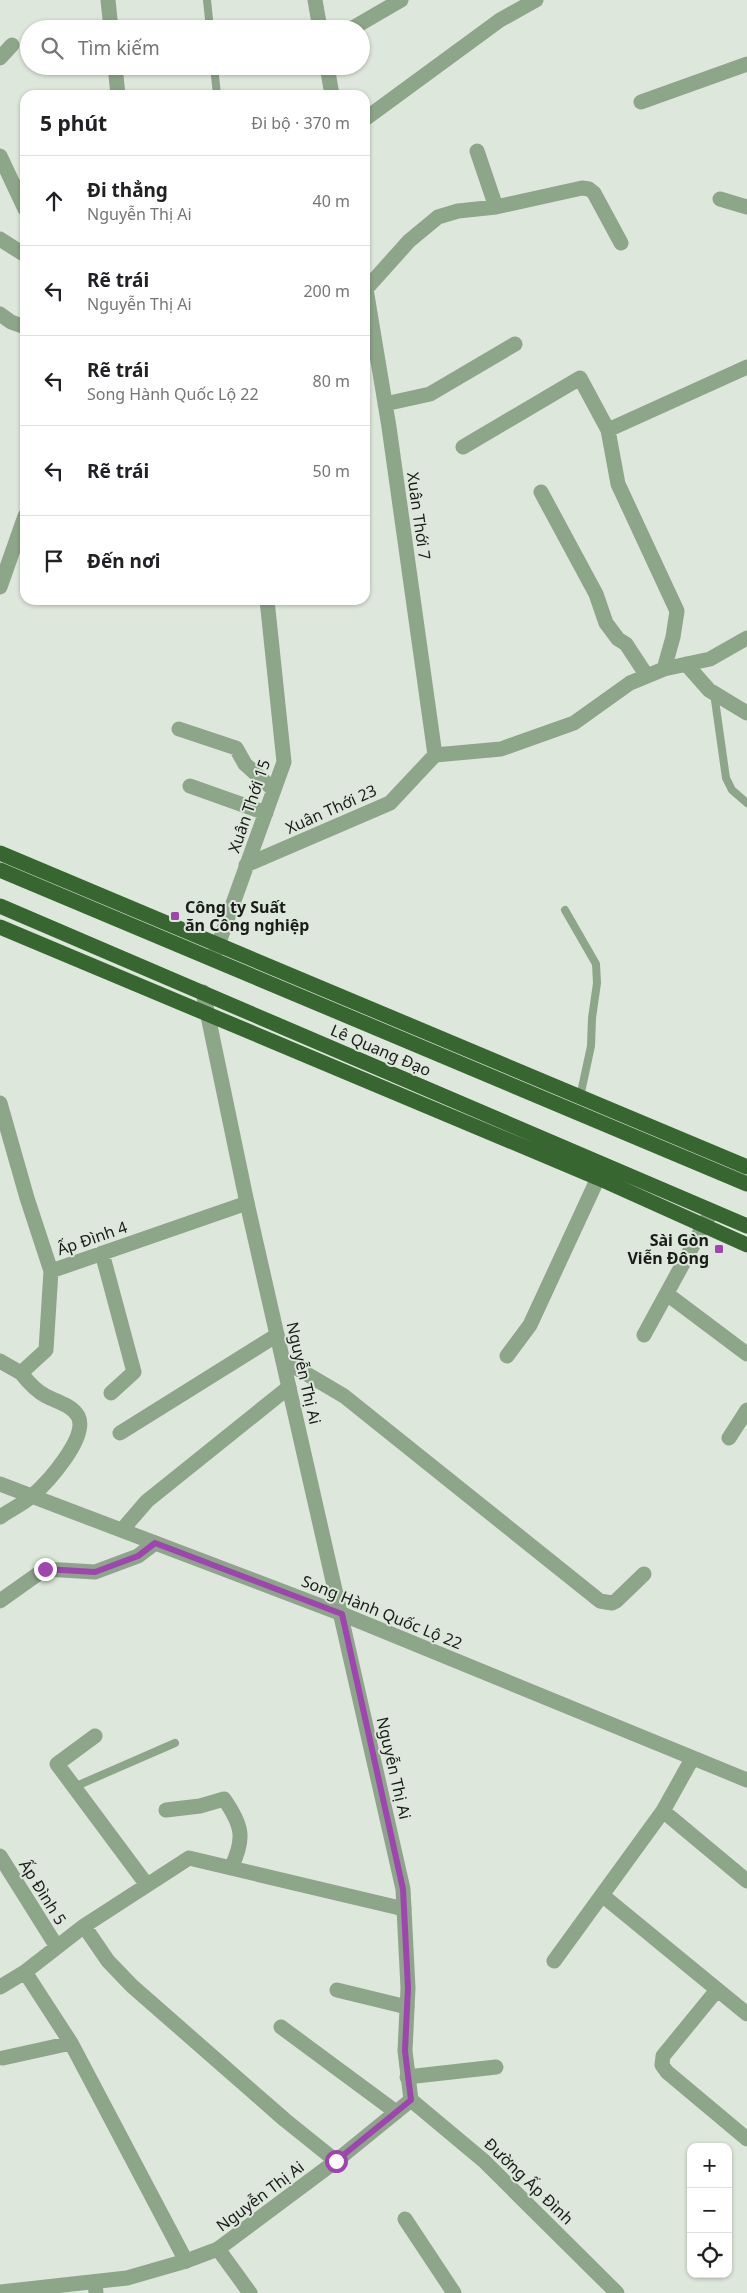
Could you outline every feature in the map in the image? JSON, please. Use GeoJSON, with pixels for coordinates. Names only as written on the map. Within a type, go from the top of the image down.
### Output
{"type":"FeatureCollection","features":[{"type":"Feature","properties":{"kind":"highway","name":"Lê Quang Đạo"},"geometry":{"type":"LineString","coordinates":[[0,853],[215,952],[747,1184]]}},
{"type":"Feature","properties":{"kind":"highway","name":"Lê Quang Đạo"},"geometry":{"type":"LineString","coordinates":[[0,870],[215,952],[747,1167]]}},
{"type":"Feature","properties":{"kind":"highway","name":"Lê Quang Đạo"},"geometry":{"type":"LineString","coordinates":[[0,906],[747,1226]]}},
{"type":"Feature","properties":{"kind":"highway","name":"Lê Quang Đạo"},"geometry":{"type":"LineString","coordinates":[[0,927],[598,1178],[747,1245]]}},
{"type":"Feature","properties":{"kind":"street"},"geometry":{"type":"LineString","coordinates":[[108,0],[110,20]]}},
{"type":"Feature","properties":{"kind":"street"},"geometry":{"type":"LineString","coordinates":[[315,0],[318,20]]}},
{"type":"Feature","properties":{"kind":"street"},"geometry":{"type":"LineString","coordinates":[[366,20],[400,0]]}},
{"type":"Feature","properties":{"kind":"street"},"geometry":{"type":"LineString","coordinates":[[370,115],[500,20],[536,0]]}},
{"type":"Feature","properties":{"kind":"street"},"geometry":{"type":"LineString","coordinates":[[0,58],[12,45]]}},
{"type":"Feature","properties":{"kind":"street"},"geometry":{"type":"LineString","coordinates":[[641,102],[747,64]]}},
{"type":"Feature","properties":{"kind":"street"},"geometry":{"type":"LineString","coordinates":[[116,75],[117,90]]}},
{"type":"Feature","properties":{"kind":"street"},"geometry":{"type":"LineString","coordinates":[[329,75],[331,90]]}},
{"type":"Feature","properties":{"kind":"street"},"geometry":{"type":"LineString","coordinates":[[476,151],[496,207]]}},
{"type":"Feature","properties":{"kind":"street"},"geometry":{"type":"LineString","coordinates":[[0,156],[20,198]]}},
{"type":"Feature","properties":{"kind":"street"},"geometry":{"type":"LineString","coordinates":[[370,282],[409,241],[438,217],[458,211],[496,207],[582,188],[590,189],[594,193],[621,243]]}},
{"type":"Feature","properties":{"kind":"street"},"geometry":{"type":"LineString","coordinates":[[720,199],[747,207]]}},
{"type":"Feature","properties":{"kind":"street"},"geometry":{"type":"LineString","coordinates":[[0,239],[20,251]]}},
{"type":"Feature","properties":{"kind":"street","name":"Xuân Thới 7"},"geometry":{"type":"LineString","coordinates":[[370,311],[435,755]]}},
{"type":"Feature","properties":{"kind":"street"},"geometry":{"type":"LineString","coordinates":[[0,314],[11,322],[20,325]]}},
{"type":"Feature","properties":{"kind":"street"},"geometry":{"type":"LineString","coordinates":[[385,404],[430,394],[515,344]]}},
{"type":"Feature","properties":{"kind":"street"},"geometry":{"type":"LineString","coordinates":[[608,430],[747,367]]}},
{"type":"Feature","properties":{"kind":"street"},"geometry":{"type":"LineString","coordinates":[[463,447],[580,378],[608,430],[618,484],[677,610],[673,637],[664,669]]}},
{"type":"Feature","properties":{"kind":"street"},"geometry":{"type":"LineString","coordinates":[[541,492],[596,594],[606,623],[618,639],[626,644],[647,676]]}},
{"type":"Feature","properties":{"kind":"street"},"geometry":{"type":"LineString","coordinates":[[0,588],[20,530]]}},
{"type":"Feature","properties":{"kind":"street","name":"Xuân Thới 15"},"geometry":{"type":"LineString","coordinates":[[215,952],[284,762],[268,605]]}},
{"type":"Feature","properties":{"kind":"street"},"geometry":{"type":"LineString","coordinates":[[435,755],[500,750],[574,722],[630,683],[664,669],[710,659],[747,638]]}},
{"type":"Feature","properties":{"kind":"street"},"geometry":{"type":"LineString","coordinates":[[686,664],[709,690],[747,712]]}},
{"type":"Feature","properties":{"kind":"street"},"geometry":{"type":"LineString","coordinates":[[179,728],[236,748],[245,764],[274,790]]}},
{"type":"Feature","properties":{"kind":"street","name":"Xuân Thới 23"},"geometry":{"type":"LineString","coordinates":[[246,865],[390,803],[435,755]]}},
{"type":"Feature","properties":{"kind":"street"},"geometry":{"type":"LineString","coordinates":[[190,786],[266,812]]}},
{"type":"Feature","properties":{"kind":"street","name":"Nguyễn Thị Ai"},"geometry":{"type":"LineString","coordinates":[[5,2292],[96,2288],[186,2261],[218,2249],[336,2161],[411,2100],[405,2051],[408,1988],[403,1889],[342,1614],[282,1360],[203,992]]}},
{"type":"Feature","properties":{"kind":"street"},"geometry":{"type":"LineString","coordinates":[[0,1103],[27,1198],[51,1271]]}},
{"type":"Feature","properties":{"kind":"street"},"geometry":{"type":"LineString","coordinates":[[506,1356],[530,1325],[598,1178]]}},
{"type":"Feature","properties":{"kind":"street","name":"Ấp Đình 4"},"geometry":{"type":"LineString","coordinates":[[21,1373],[46,1350],[51,1271],[247,1203]]}},
{"type":"Feature","properties":{"kind":"street"},"geometry":{"type":"LineString","coordinates":[[644,1335],[712,1211]]}},
{"type":"Feature","properties":{"kind":"street"},"geometry":{"type":"LineString","coordinates":[[102,1253],[134,1372],[111,1393]]}},
{"type":"Feature","properties":{"kind":"street"},"geometry":{"type":"LineString","coordinates":[[666,1294],[747,1354]]}},
{"type":"Feature","properties":{"kind":"street"},"geometry":{"type":"LineString","coordinates":[[120,1433],[277,1335]]}},
{"type":"Feature","properties":{"kind":"street"},"geometry":{"type":"LineString","coordinates":[[282,1360],[344,1396],[600,1601],[612,1603],[616,1601],[644,1574]]}},
{"type":"Feature","properties":{"kind":"street"},"geometry":{"type":"LineString","coordinates":[[0,1361],[21,1373],[32,1386],[45,1396],[70,1408],[78,1416],[81,1427],[71,1451],[32,1496],[0,1517]]}},
{"type":"Feature","properties":{"kind":"street"},"geometry":{"type":"LineString","coordinates":[[122,1530],[147,1501],[289,1387]]}},
{"type":"Feature","properties":{"kind":"street"},"geometry":{"type":"LineString","coordinates":[[729,1438],[747,1410]]}},
{"type":"Feature","properties":{"kind":"street","name":"Song Hành Quốc Lộ 22"},"geometry":{"type":"LineString","coordinates":[[0,1484],[342,1614],[747,1780]]}},
{"type":"Feature","properties":{"kind":"street"},"geometry":{"type":"LineString","coordinates":[[0,1601],[45,1569],[95,1572],[138,1556],[155,1543]]}},
{"type":"Feature","properties":{"kind":"street"},"geometry":{"type":"LineString","coordinates":[[95,1736],[57,1764],[148,1885]]}},
{"type":"Feature","properties":{"kind":"street"},"geometry":{"type":"LineString","coordinates":[[554,1961],[663,1811],[692,1759]]}},
{"type":"Feature","properties":{"kind":"street"},"geometry":{"type":"LineString","coordinates":[[166,1810],[200,1806],[224,1799],[238,1818],[241,1848],[231,1868]]}},
{"type":"Feature","properties":{"kind":"street"},"geometry":{"type":"LineString","coordinates":[[663,1811],[747,1880]]}},
{"type":"Feature","properties":{"kind":"street","name":"Ấp Đình 5"},"geometry":{"type":"LineString","coordinates":[[0,1856],[57,1947]]}},
{"type":"Feature","properties":{"kind":"street"},"geometry":{"type":"LineString","coordinates":[[0,1987],[25,1972],[84,1926],[189,1858],[404,1909]]}},
{"type":"Feature","properties":{"kind":"street"},"geometry":{"type":"LineString","coordinates":[[602,1895],[747,2014]]}},
{"type":"Feature","properties":{"kind":"street"},"geometry":{"type":"LineString","coordinates":[[84,1926],[108,1961],[132,1986],[285,2120],[336,2161]]}},
{"type":"Feature","properties":{"kind":"street"},"geometry":{"type":"LineString","coordinates":[[25,1972],[71,2044],[186,2261]]}},
{"type":"Feature","properties":{"kind":"street"},"geometry":{"type":"LineString","coordinates":[[337,1990],[407,2007]]}},
{"type":"Feature","properties":{"kind":"street"},"geometry":{"type":"LineString","coordinates":[[717,1990],[663,2056],[662,2065],[667,2072],[747,2139]]}},
{"type":"Feature","properties":{"kind":"street"},"geometry":{"type":"LineString","coordinates":[[281,2027],[396,2112]]}},
{"type":"Feature","properties":{"kind":"street"},"geometry":{"type":"LineString","coordinates":[[3,2058],[71,2044]]}},
{"type":"Feature","properties":{"kind":"street"},"geometry":{"type":"LineString","coordinates":[[407,2077],[496,2067]]}},
{"type":"Feature","properties":{"kind":"street","name":"Đường Ấp Đình"},"geometry":{"type":"LineString","coordinates":[[411,2100],[484,2161],[618,2293]]}},
{"type":"Feature","properties":{"kind":"street"},"geometry":{"type":"LineString","coordinates":[[405,2219],[454,2293]]}},
{"type":"Feature","properties":{"kind":"street"},"geometry":{"type":"LineString","coordinates":[[218,2249],[250,2293]]}},
{"type":"Feature","properties":{"kind":"lane"},"geometry":{"type":"LineString","coordinates":[[207,0],[209,20]]}},
{"type":"Feature","properties":{"kind":"lane"},"geometry":{"type":"LineString","coordinates":[[215,75],[216,90]]}},
{"type":"Feature","properties":{"kind":"lane"},"geometry":{"type":"LineString","coordinates":[[714,693],[726,778],[732,790],[747,803]]}},
{"type":"Feature","properties":{"kind":"lane"},"geometry":{"type":"LineString","coordinates":[[566,910],[596,964],[597,983],[592,1018],[591,1046],[580,1098]]}},
{"type":"Feature","properties":{"kind":"lane"},"geometry":{"type":"LineString","coordinates":[[74,1787],[175,1743]]}},
{"type":"Feature","properties":{"kind":"place","name":"Công ty Suất ăn Công nghiệp"},"geometry":{"type":"Point","coordinates":[175,916]}},
{"type":"Feature","properties":{"kind":"place","name":"Sài Gòn Viễn Đông"},"geometry":{"type":"Point","coordinates":[719,1249]}},
{"type":"Feature","properties":{"kind":"route"},"geometry":{"type":"LineString","coordinates":[[45,1569],[95,1572],[138,1556],[155,1543],[342,1614],[403,1889],[408,1988],[405,2051],[411,2100],[336,2161]]}}]}
